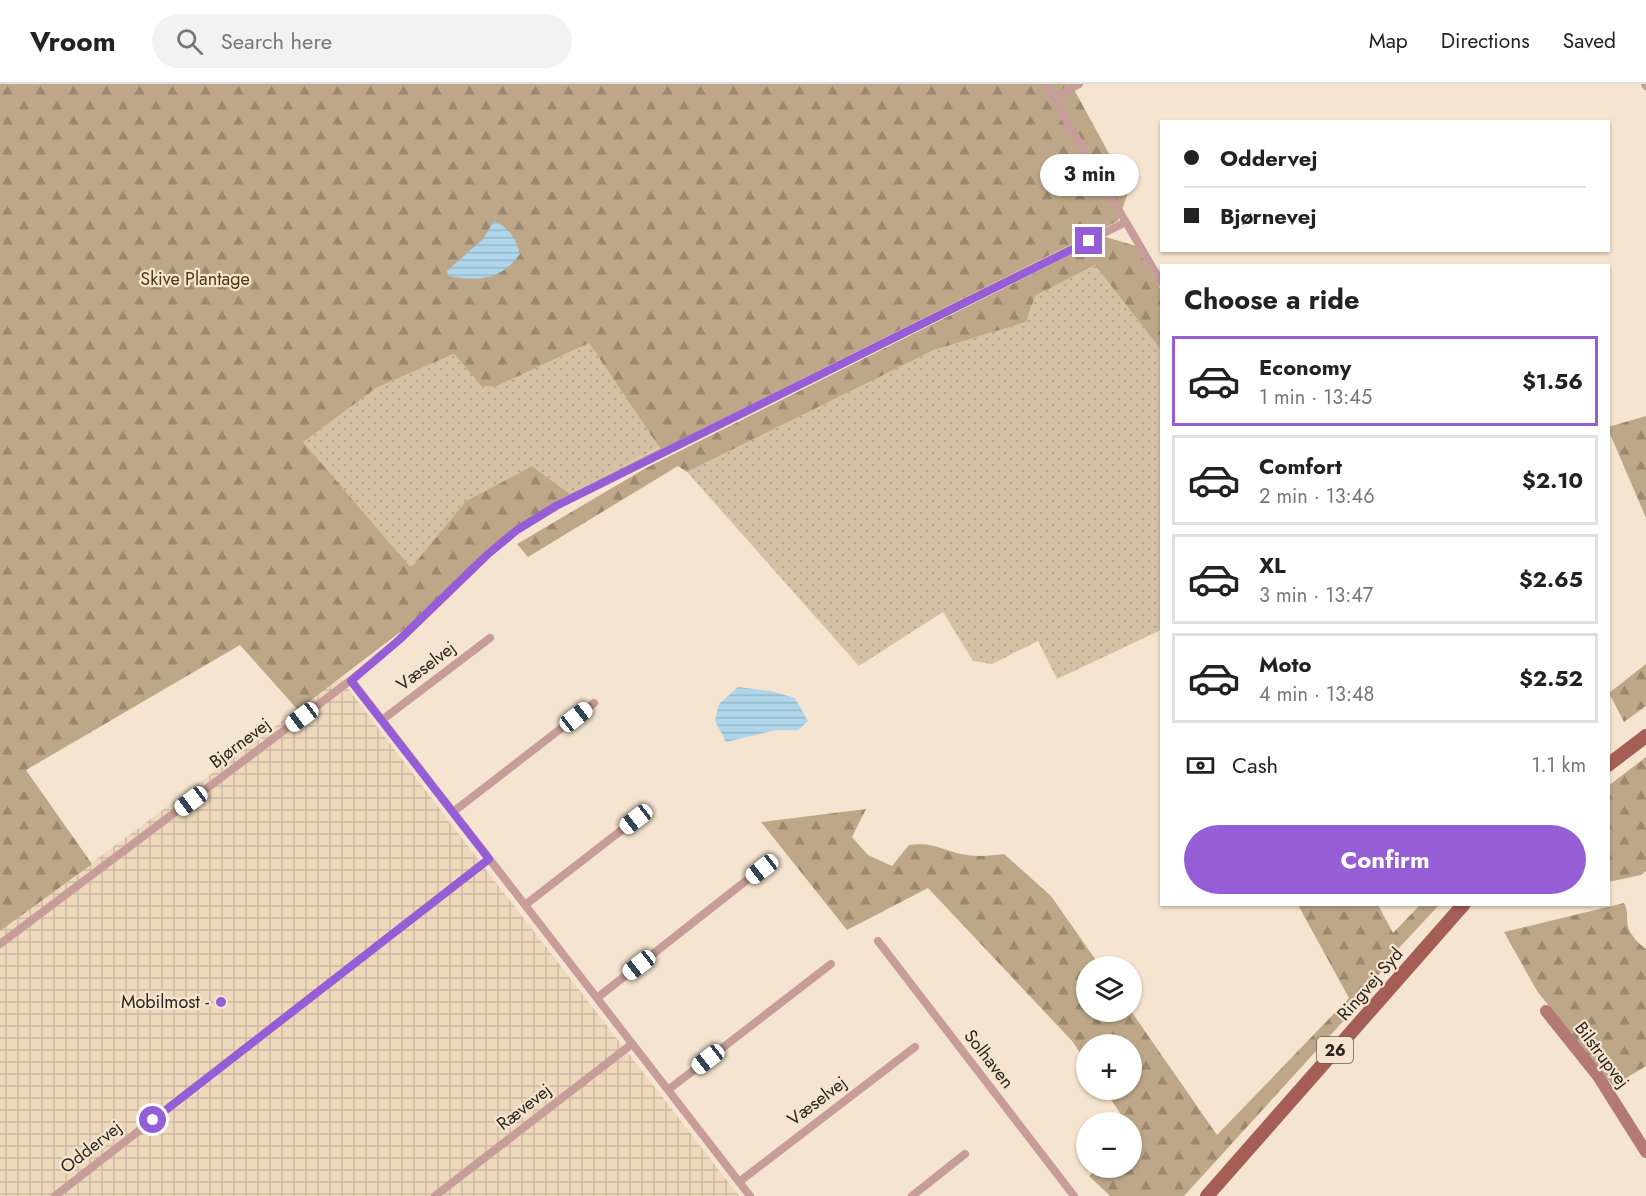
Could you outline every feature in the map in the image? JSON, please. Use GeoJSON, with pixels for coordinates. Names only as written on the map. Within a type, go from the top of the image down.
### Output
{"type":"FeatureCollection","features":[{"type":"Feature","properties":{"kind":"main road"},"geometry":{"type":"LineString","coordinates":[[1610,763],[1646,736]]}},
{"type":"Feature","properties":{"kind":"main road","name":"Ringvej Syd"},"geometry":{"type":"LineString","coordinates":[[1207,1196],[1462,906]]}},
{"type":"Feature","properties":{"kind":"street"},"geometry":{"type":"LineString","coordinates":[[1045,84],[1160,280]]}},
{"type":"Feature","properties":{"kind":"street"},"geometry":{"type":"LineString","coordinates":[[1054,98],[1079,84]]}},
{"type":"Feature","properties":{"kind":"street","name":"Bjørnevej"},"geometry":{"type":"LineString","coordinates":[[0,944],[351,681],[399,640],[488,554],[517,530],[556,506],[1126,222]]}},
{"type":"Feature","properties":{"kind":"street","name":"Væselvej"},"geometry":{"type":"LineString","coordinates":[[382,720],[490,638]]}},
{"type":"Feature","properties":{"kind":"street"},"geometry":{"type":"LineString","coordinates":[[351,681],[750,1196]]}},
{"type":"Feature","properties":{"kind":"street"},"geometry":{"type":"LineString","coordinates":[[453,812],[594,703]]}},
{"type":"Feature","properties":{"kind":"street"},"geometry":{"type":"LineString","coordinates":[[525,905],[645,812]]}},
{"type":"Feature","properties":{"kind":"street","name":"Oddervej"},"geometry":{"type":"LineString","coordinates":[[55,1196],[489,859]]}},
{"type":"Feature","properties":{"kind":"street"},"geometry":{"type":"LineString","coordinates":[[597,998],[762,869]]}},
{"type":"Feature","properties":{"kind":"street","name":"Solhaven"},"geometry":{"type":"LineString","coordinates":[[878,941],[1074,1196]]}},
{"type":"Feature","properties":{"kind":"street"},"geometry":{"type":"LineString","coordinates":[[668,1090],[831,964]]}},
{"type":"Feature","properties":{"kind":"street","name":"Bilstrupvej"},"geometry":{"type":"LineString","coordinates":[[1546,1011],[1598,1077],[1646,1152]]}},
{"type":"Feature","properties":{"kind":"street","name":"Rævevej"},"geometry":{"type":"LineString","coordinates":[[435,1196],[633,1044]]}},
{"type":"Feature","properties":{"kind":"street","name":"Væselvej"},"geometry":{"type":"LineString","coordinates":[[739,1182],[915,1047]]}},
{"type":"Feature","properties":{"kind":"street"},"geometry":{"type":"LineString","coordinates":[[912,1196],[965,1154]]}},
{"type":"Feature","properties":{"kind":"shaded area"},"geometry":{"type":"Polygon","coordinates":[[[1095,265],[1160,349],[1160,630],[1057,679],[1038,641],[992,664],[973,661],[943,612],[859,666],[687,472],[934,350],[1026,322],[1035,296],[1095,265]]]}},
{"type":"Feature","properties":{"kind":"shaded area"},"geometry":{"type":"Polygon","coordinates":[[[589,343],[660,447],[570,494],[532,466],[466,501],[411,569],[302,442],[376,388],[454,354],[481,386],[495,387],[589,343]]]}},
{"type":"Feature","properties":{"kind":"shaded area"},"geometry":{"type":"Polygon","coordinates":[[[340,678],[739,1196],[0,1196],[0,931],[340,678]]]}},
{"type":"Feature","properties":{"kind":"green space","name":"Skive Plantage"},"geometry":{"type":"Polygon","coordinates":[[[0,84],[1071,84],[1129,190],[1118,221],[581,489],[507,537],[416,620],[298,710],[240,645],[26,770],[92,864],[0,931],[0,84]],[[589,343],[495,387],[481,386],[454,354],[376,388],[303,442],[411,568],[466,501],[532,466],[570,494],[660,448],[589,343]]]}},
{"type":"Feature","properties":{"kind":"green space"},"geometry":{"type":"Polygon","coordinates":[[[1106,237],[1136,246],[1160,288],[1160,349],[1095,265],[1035,296],[1026,322],[934,350],[687,472],[678,466],[528,557],[517,544],[646,468],[1106,237]]]}},
{"type":"Feature","properties":{"kind":"green space"},"geometry":{"type":"Polygon","coordinates":[[[1646,416],[1646,518],[1610,434],[1610,426],[1646,416]]]}},
{"type":"Feature","properties":{"kind":"green space"},"geometry":{"type":"Polygon","coordinates":[[[1646,664],[1646,706],[1624,722],[1610,692],[1646,664]]]}},
{"type":"Feature","properties":{"kind":"green space"},"geometry":{"type":"Polygon","coordinates":[[[1646,757],[1646,871],[1641,875],[1610,882],[1610,784],[1646,757]]]}},
{"type":"Feature","properties":{"kind":"green space"},"geometry":{"type":"Polygon","coordinates":[[[866,809],[852,837],[868,855],[892,866],[909,845],[917,844],[972,856],[1004,854],[1051,896],[1093,956],[1076,956],[1076,1022],[1139,1022],[1217,1135],[1349,998],[1299,906],[1379,906],[1393,933],[1419,906],[1438,906],[1398,949],[1348,1016],[1184,1196],[1110,1196],[1091,1178],[1142,1178],[1142,1112],[1119,1112],[1111,1100],[1142,1100],[1142,1034],[1076,1034],[1076,1047],[928,888],[847,930],[761,822],[866,809]]]}},
{"type":"Feature","properties":{"kind":"green space"},"geometry":{"type":"Polygon","coordinates":[[[1624,903],[1629,930],[1646,949],[1646,1066],[1613,1086],[1537,991],[1504,932],[1624,903]]]}},
{"type":"Feature","properties":{"kind":"water"},"geometry":{"type":"Polygon","coordinates":[[[494,221],[511,234],[516,243],[520,254],[513,263],[497,274],[479,279],[448,276],[447,271],[483,239],[494,221]]]}},
{"type":"Feature","properties":{"kind":"water"},"geometry":{"type":"Polygon","coordinates":[[[738,687],[771,691],[795,698],[808,721],[798,730],[776,730],[726,742],[715,721],[719,704],[738,687]]]}},
{"type":"Feature","properties":{"kind":"place","name":"Mobilmost -"},"geometry":{"type":"Point","coordinates":[221,1002]}},
{"type":"Feature","properties":{"kind":"route"},"geometry":{"type":"LineString","coordinates":[[153,1120],[489,859],[351,681],[399,640],[488,554],[517,530],[556,506],[1089,241]]}}]}
